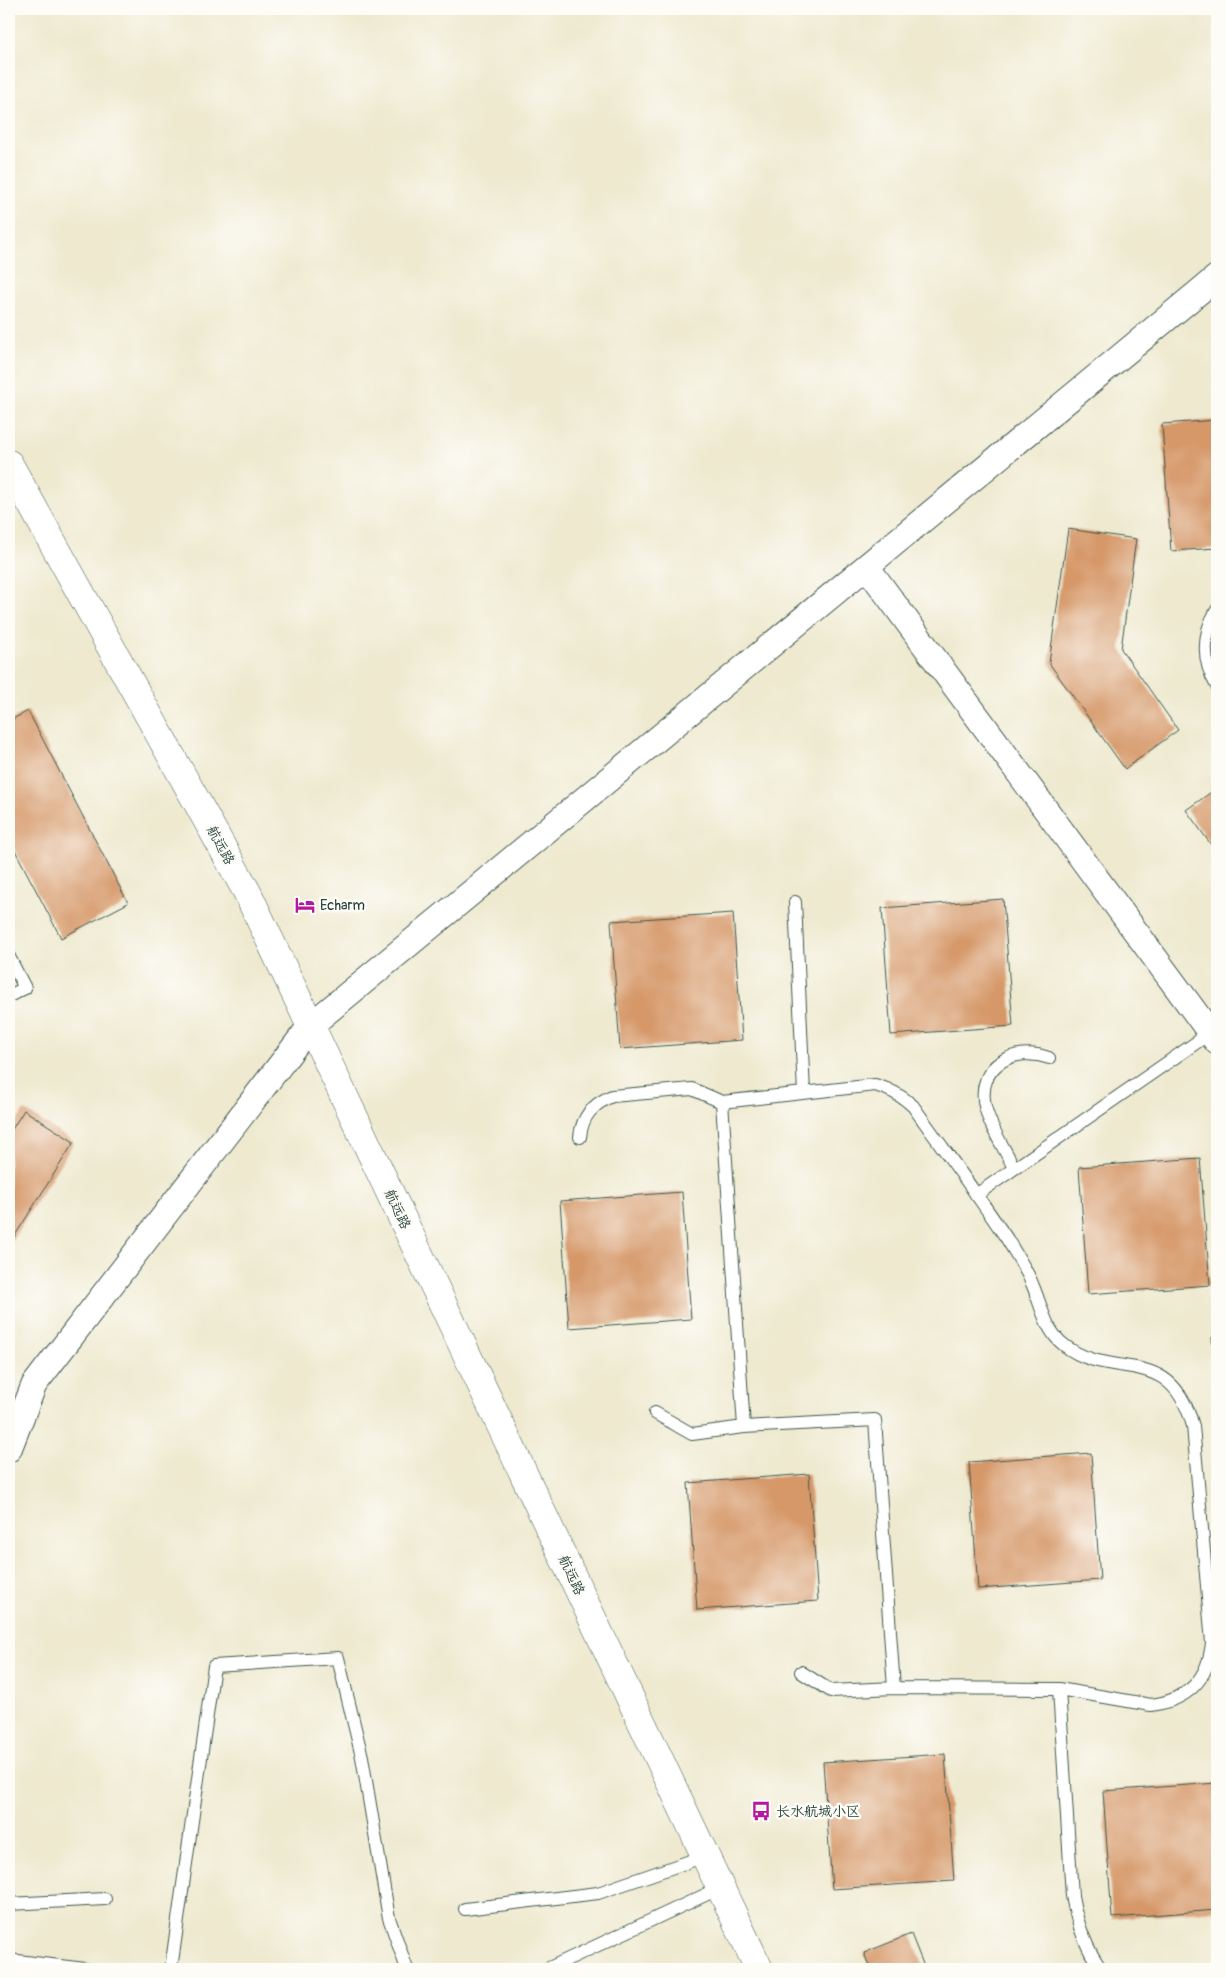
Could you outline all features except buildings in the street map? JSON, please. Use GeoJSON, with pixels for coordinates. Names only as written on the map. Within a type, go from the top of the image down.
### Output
{"type":"FeatureCollection","features":[{"type":"Feature","properties":{"kind":"street"},"geometry":{"type":"LineString","coordinates":[[9,1449],[34,1385],[310,1025],[1217,277]]}},
{"type":"Feature","properties":{"kind":"street","name":"航远路"},"geometry":{"type":"LineString","coordinates":[[9,464],[247,892],[759,1969]]}},
{"type":"Feature","properties":{"kind":"street"},"geometry":{"type":"LineString","coordinates":[[867,567],[1215,1034]]}},
{"type":"Feature","properties":{"kind":"lane"},"geometry":{"type":"LineString","coordinates":[[1217,610],[1206,635],[1205,651],[1208,667],[1217,686]]}},
{"type":"Feature","properties":{"kind":"lane"},"geometry":{"type":"LineString","coordinates":[[795,902],[804,1093]]}},
{"type":"Feature","properties":{"kind":"lane"},"geometry":{"type":"LineString","coordinates":[[9,957],[25,988],[9,996]]}},
{"type":"Feature","properties":{"kind":"lane"},"geometry":{"type":"LineString","coordinates":[[976,1195],[1215,1034]]}},
{"type":"Feature","properties":{"kind":"lane"},"geometry":{"type":"LineString","coordinates":[[1014,1168],[984,1105],[984,1092],[987,1080],[998,1064],[1013,1055],[1037,1053],[1048,1058]]}},
{"type":"Feature","properties":{"kind":"lane"},"geometry":{"type":"LineString","coordinates":[[580,1137],[581,1127],[590,1109],[600,1101],[612,1096],[692,1089],[722,1102],[874,1085],[890,1089],[913,1106],[1007,1240],[1032,1284],[1042,1314],[1057,1338],[1079,1355],[1142,1368],[1159,1376],[1174,1387],[1189,1412],[1193,1426],[1212,1643],[1211,1657],[1206,1670],[1190,1691],[1178,1699],[1151,1705],[1059,1689],[894,1688],[832,1691],[801,1672]]}},
{"type":"Feature","properties":{"kind":"lane"},"geometry":{"type":"LineString","coordinates":[[722,1102],[744,1427]]}},
{"type":"Feature","properties":{"kind":"lane"},"geometry":{"type":"LineString","coordinates":[[655,1413],[692,1434],[744,1427],[875,1420],[894,1688]]}},
{"type":"Feature","properties":{"kind":"lane"},"geometry":{"type":"LineString","coordinates":[[171,1969],[214,1666],[338,1658],[362,1756],[389,1918],[408,1969]]}},
{"type":"Feature","properties":{"kind":"lane"},"geometry":{"type":"LineString","coordinates":[[1059,1689],[1072,1896],[1084,1940],[1101,1969]]}},
{"type":"Feature","properties":{"kind":"lane"},"geometry":{"type":"LineString","coordinates":[[465,1909],[598,1893],[705,1856]]}},
{"type":"Feature","properties":{"kind":"lane"},"geometry":{"type":"LineString","coordinates":[[547,1969],[720,1888]]}},
{"type":"Feature","properties":{"kind":"lane"},"geometry":{"type":"LineString","coordinates":[[9,1904],[105,1899]]}},
{"type":"Feature","properties":{"kind":"lane"},"geometry":{"type":"LineString","coordinates":[[9,1960],[85,1969]]}},
{"type":"Feature","properties":{"kind":"place","name":"Echarm"},"geometry":{"type":"Point","coordinates":[305,905]}},
{"type":"Feature","properties":{"kind":"place","name":"长水航城小区"},"geometry":{"type":"Point","coordinates":[761,1811]}}]}
